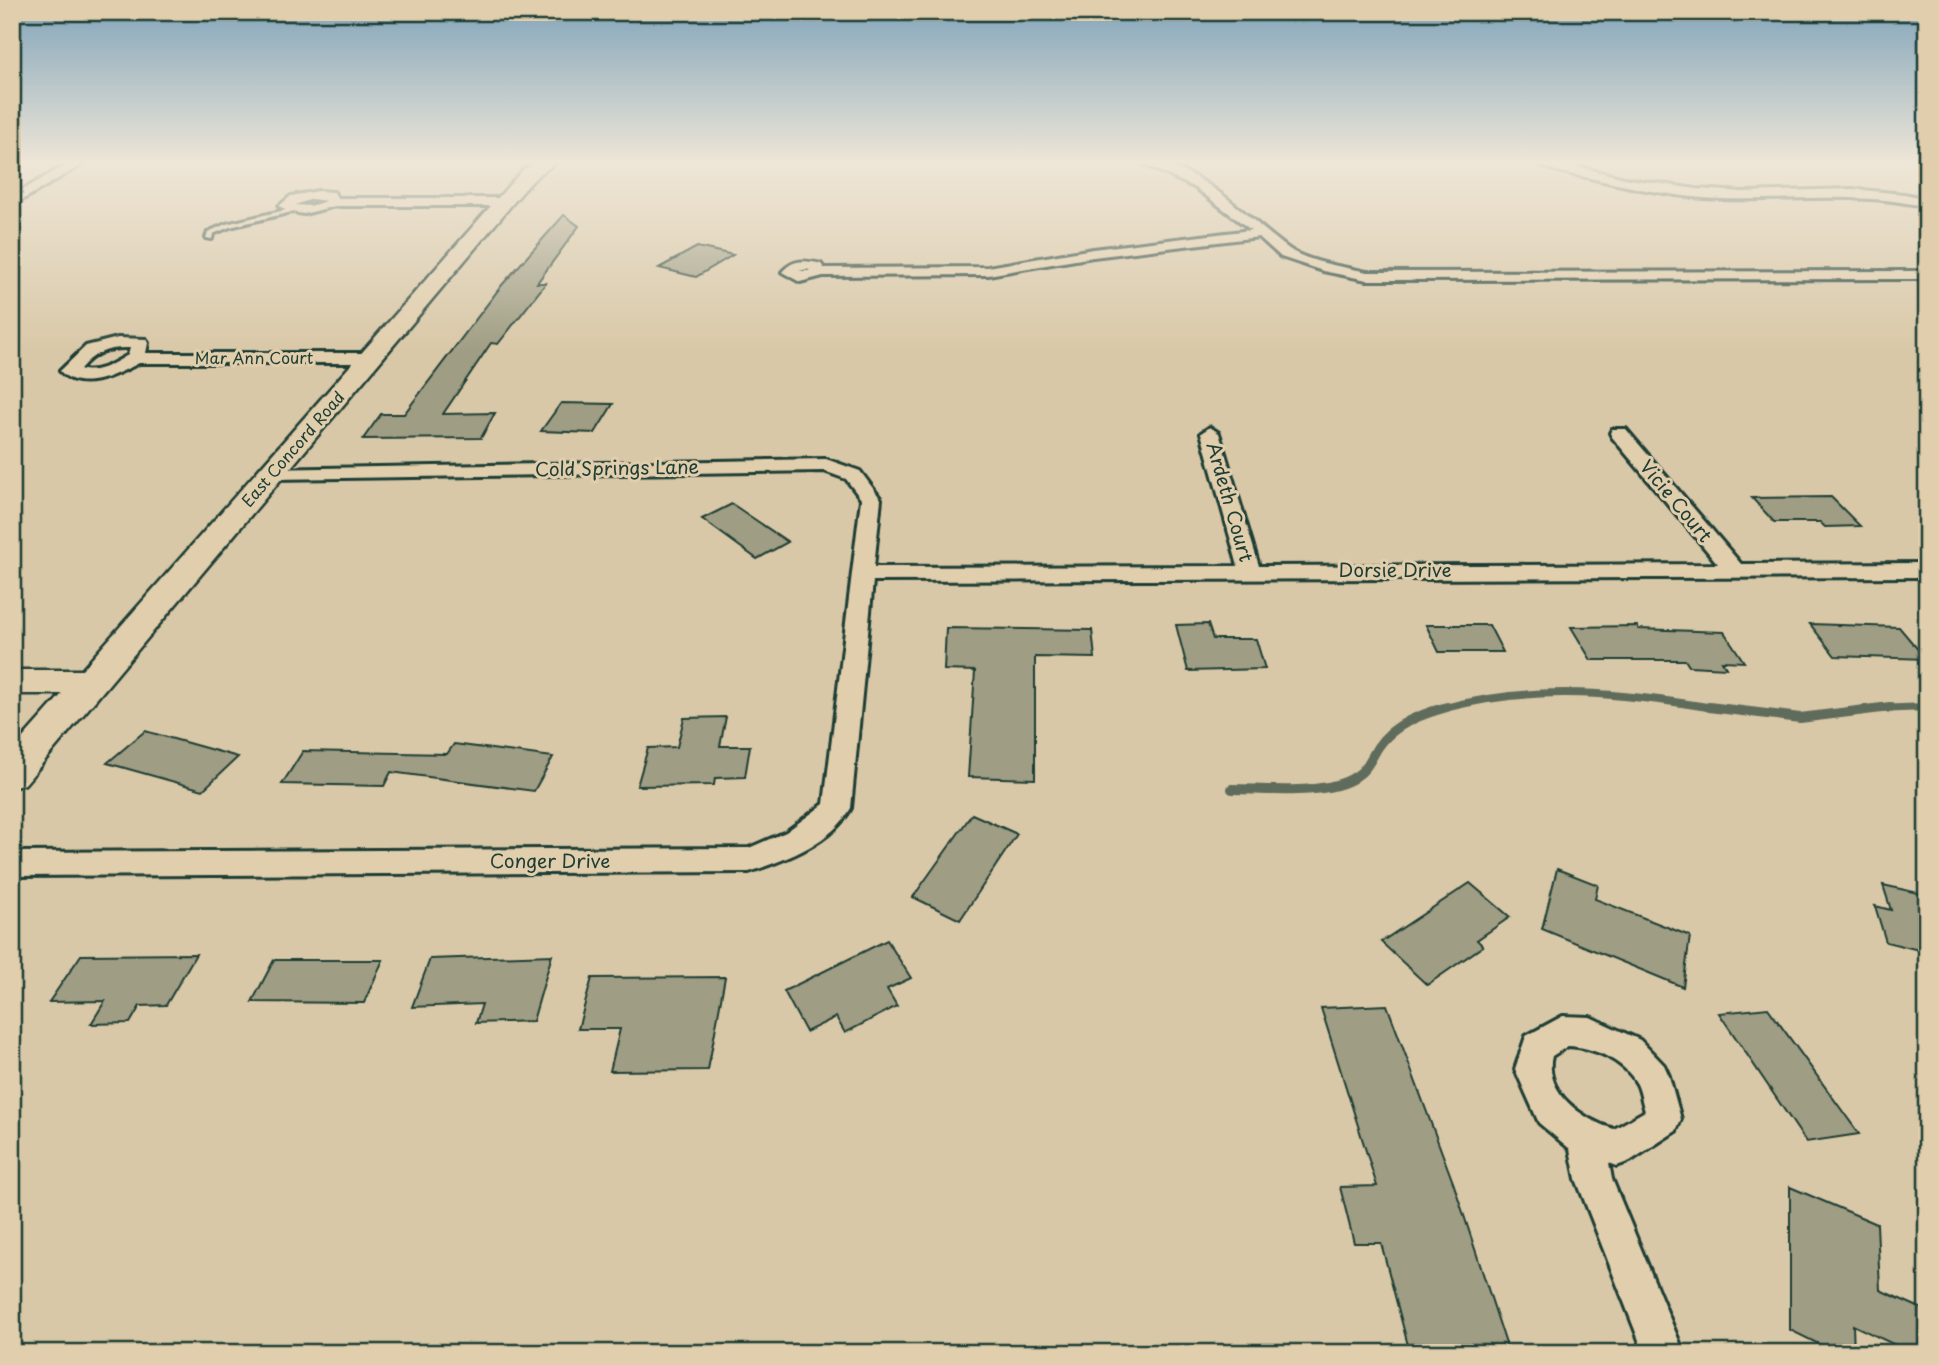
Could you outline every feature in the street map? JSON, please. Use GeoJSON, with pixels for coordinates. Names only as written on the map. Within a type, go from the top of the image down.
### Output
{"type":"FeatureCollection","features":[{"type":"Feature","properties":{"kind":"street","name":"East Concord Road"},"geometry":{"type":"LineString","coordinates":[[12,774],[485,225]]}},
{"type":"Feature","properties":{"kind":"street"},"geometry":{"type":"LineString","coordinates":[[1251,225],[1286,254],[1328,268],[1367,276],[1927,275]]}},
{"type":"Feature","properties":{"kind":"street"},"geometry":{"type":"LineString","coordinates":[[819,272],[988,271],[1093,253],[1260,233]]}},
{"type":"Feature","properties":{"kind":"street","name":"Mar Ann Court"},"geometry":{"type":"LineString","coordinates":[[136,358],[372,358]]}},
{"type":"Feature","properties":{"kind":"street","name":"Ardeth Court"},"geometry":{"type":"LineString","coordinates":[[1210,433],[1250,571]]}},
{"type":"Feature","properties":{"kind":"street","name":"Vicie Court"},"geometry":{"type":"LineString","coordinates":[[1619,433],[1734,569]]}},
{"type":"Feature","properties":{"kind":"street","name":"Cold Springs Lane"},"geometry":{"type":"LineString","coordinates":[[273,473],[826,464],[853,475],[871,499],[863,574]]}},
{"type":"Feature","properties":{"kind":"street","name":"Dorsie Drive"},"geometry":{"type":"LineString","coordinates":[[863,574],[1927,570]]}},
{"type":"Feature","properties":{"kind":"street","name":"Conger Drive"},"geometry":{"type":"LineString","coordinates":[[12,864],[749,860],[790,846],[817,828],[837,808],[863,574]]}},
{"type":"Feature","properties":{"kind":"street"},"geometry":{"type":"LineString","coordinates":[[12,682],[90,682]]}},
{"type":"Feature","properties":{"kind":"street"},"geometry":{"type":"LineString","coordinates":[[1586,1139],[1594,1179],[1664,1353]]}},
{"type":"Feature","properties":{"kind":"lane"},"geometry":{"type":"LineString","coordinates":[[210,238],[210,233],[229,225]]}},
{"type":"Feature","properties":{"kind":"building"},"geometry":{"type":"Polygon","coordinates":[[[555,225],[579,226],[537,283],[546,283],[498,344],[491,343],[443,414],[495,413],[481,438],[363,439],[381,414],[404,414],[502,285],[555,225]]]}},
{"type":"Feature","properties":{"kind":"building"},"geometry":{"type":"Polygon","coordinates":[[[697,247],[733,255],[696,277],[659,268],[697,247]]]}},
{"type":"Feature","properties":{"kind":"building"},"geometry":{"type":"Polygon","coordinates":[[[561,403],[613,404],[595,433],[541,431],[561,403]]]}},
{"type":"Feature","properties":{"kind":"building"},"geometry":{"type":"Polygon","coordinates":[[[1831,497],[1860,526],[1825,527],[1820,522],[1774,522],[1752,498],[1831,497]]]}},
{"type":"Feature","properties":{"kind":"building"},"geometry":{"type":"Polygon","coordinates":[[[732,504],[788,542],[757,559],[702,519],[732,504]]]}},
{"type":"Feature","properties":{"kind":"building"},"geometry":{"type":"Polygon","coordinates":[[[1208,624],[1213,639],[1256,639],[1265,669],[1188,671],[1176,625],[1208,624]]]}},
{"type":"Feature","properties":{"kind":"building"},"geometry":{"type":"Polygon","coordinates":[[[1810,624],[1899,627],[1926,659],[1835,656],[1810,624]]]}},
{"type":"Feature","properties":{"kind":"building"},"geometry":{"type":"Polygon","coordinates":[[[1426,625],[1489,625],[1503,652],[1439,652],[1426,625]]]}},
{"type":"Feature","properties":{"kind":"building"},"geometry":{"type":"Polygon","coordinates":[[[1637,626],[1639,629],[1724,632],[1744,662],[1722,661],[1726,668],[1689,666],[1685,660],[1591,660],[1571,627],[1637,626]]]}},
{"type":"Feature","properties":{"kind":"building"},"geometry":{"type":"Polygon","coordinates":[[[946,628],[1092,630],[1095,658],[1035,657],[1035,779],[968,777],[975,671],[944,670],[946,628]]]}},
{"type":"Feature","properties":{"kind":"building"},"geometry":{"type":"Polygon","coordinates":[[[726,717],[720,746],[750,746],[745,777],[715,778],[714,785],[637,786],[648,748],[677,747],[684,718],[726,717]]]}},
{"type":"Feature","properties":{"kind":"building"},"geometry":{"type":"Polygon","coordinates":[[[145,731],[238,757],[203,790],[107,763],[145,731]]]}},
{"type":"Feature","properties":{"kind":"building"},"geometry":{"type":"Polygon","coordinates":[[[454,744],[553,757],[534,791],[391,772],[384,786],[282,784],[303,751],[447,754],[454,744]]]}},
{"type":"Feature","properties":{"kind":"building"},"geometry":{"type":"Polygon","coordinates":[[[972,814],[1017,834],[960,920],[913,897],[972,814]]]}},
{"type":"Feature","properties":{"kind":"building"},"geometry":{"type":"Polygon","coordinates":[[[1557,869],[1598,885],[1595,899],[1690,936],[1683,987],[1542,929],[1557,869]]]}},
{"type":"Feature","properties":{"kind":"building"},"geometry":{"type":"Polygon","coordinates":[[[1470,883],[1510,917],[1477,940],[1483,946],[1427,985],[1381,942],[1470,883]]]}},
{"type":"Feature","properties":{"kind":"building"},"geometry":{"type":"Polygon","coordinates":[[[1883,885],[1927,895],[1927,952],[1886,942],[1875,906],[1891,910],[1883,885]]]}},
{"type":"Feature","properties":{"kind":"building"},"geometry":{"type":"Polygon","coordinates":[[[887,940],[911,978],[887,989],[897,1006],[845,1033],[836,1017],[806,1032],[784,991],[887,940]]]}},
{"type":"Feature","properties":{"kind":"building"},"geometry":{"type":"Polygon","coordinates":[[[196,954],[166,1005],[140,1006],[130,1023],[91,1024],[105,1001],[49,1002],[81,955],[196,954]]]}},
{"type":"Feature","properties":{"kind":"building"},"geometry":{"type":"Polygon","coordinates":[[[552,955],[533,1021],[476,1023],[482,1004],[412,1007],[430,959],[552,955]]]}},
{"type":"Feature","properties":{"kind":"building"},"geometry":{"type":"Polygon","coordinates":[[[274,960],[383,960],[364,1003],[252,1002],[274,960]]]}},
{"type":"Feature","properties":{"kind":"building"},"geometry":{"type":"Polygon","coordinates":[[[725,977],[708,1070],[610,1071],[620,1029],[578,1029],[592,978],[725,977]]]}},
{"type":"Feature","properties":{"kind":"building"},"geometry":{"type":"Polygon","coordinates":[[[1387,1005],[1454,1185],[1509,1353],[1410,1353],[1381,1243],[1354,1243],[1340,1187],[1377,1186],[1321,1008],[1387,1005]]]}},
{"type":"Feature","properties":{"kind":"building"},"geometry":{"type":"Polygon","coordinates":[[[1768,1008],[1859,1134],[1806,1142],[1719,1013],[1768,1008]]]}},
{"type":"Feature","properties":{"kind":"building"},"geometry":{"type":"Polygon","coordinates":[[[1790,1187],[1877,1224],[1880,1290],[1927,1311],[1927,1353],[1912,1353],[1853,1325],[1854,1353],[1837,1353],[1790,1330],[1790,1187]]]}},
{"type":"Feature","properties":{"kind":"waterway"},"geometry":{"type":"LineString","coordinates":[[1442,709],[1511,696],[1580,693],[1719,709]]}},
{"type":"Feature","properties":{"kind":"waterway"},"geometry":{"type":"LineString","coordinates":[[1442,709],[1447,707]]}},
{"type":"Feature","properties":{"kind":"waterway"},"geometry":{"type":"LineString","coordinates":[[1709,707],[1800,718],[1890,707]]}},
{"type":"Feature","properties":{"kind":"waterway"},"geometry":{"type":"LineString","coordinates":[[1876,709],[1927,707]]}},
{"type":"Feature","properties":{"kind":"waterway"},"geometry":{"type":"LineString","coordinates":[[1232,789],[1295,790],[1343,783],[1363,771],[1378,747],[1392,732],[1418,717],[1442,709]]}}]}
